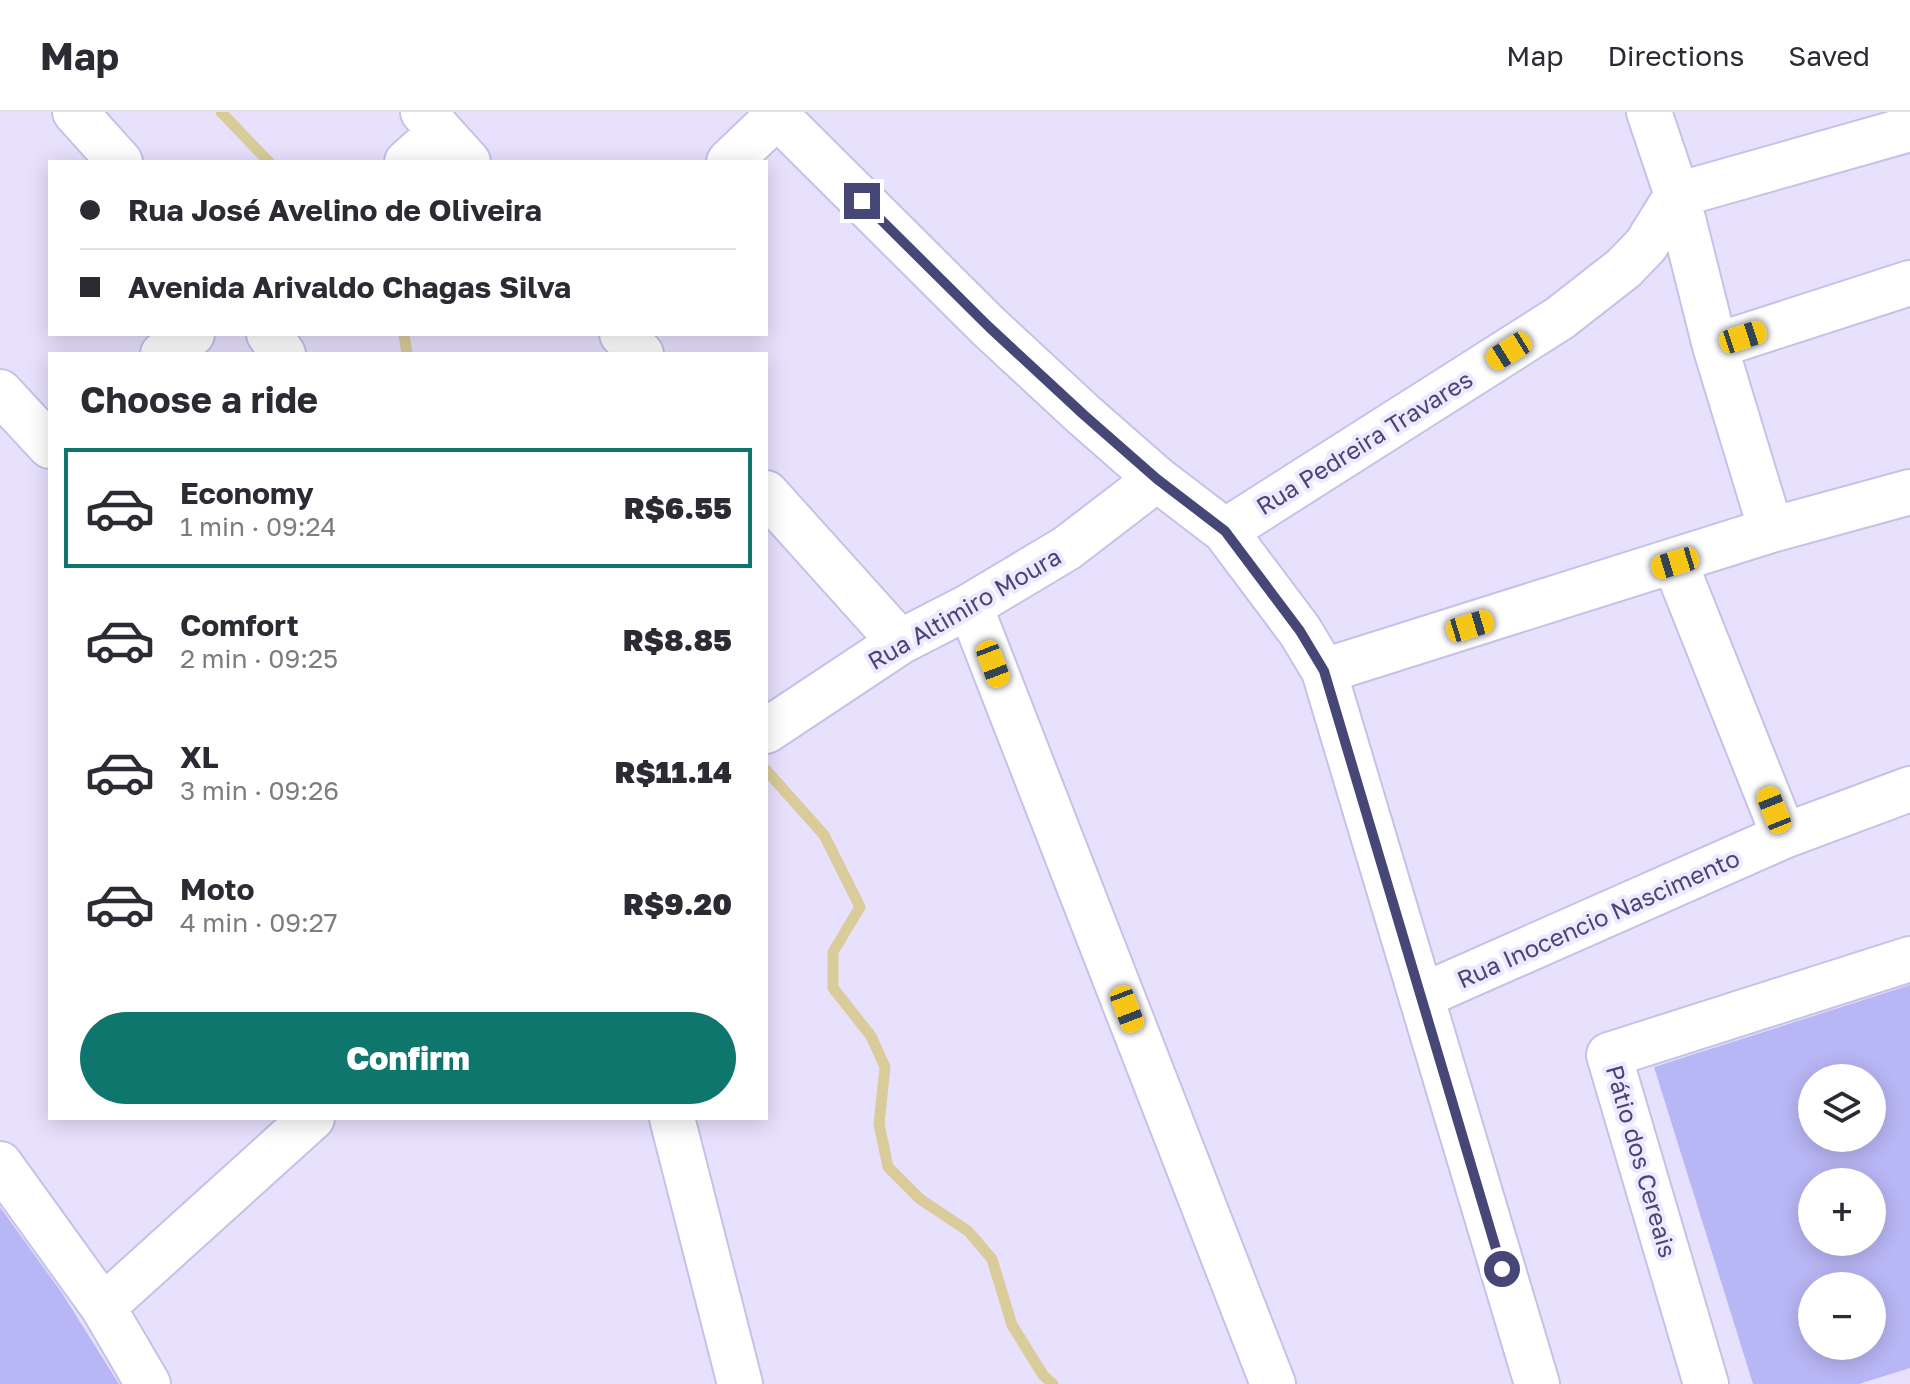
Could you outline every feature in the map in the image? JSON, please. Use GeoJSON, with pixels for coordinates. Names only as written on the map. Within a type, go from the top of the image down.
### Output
{"type":"FeatureCollection","features":[{"type":"Feature","properties":{"kind":"street"},"geometry":{"type":"LineString","coordinates":[[75,112],[118,160]]}},
{"type":"Feature","properties":{"kind":"street"},"geometry":{"type":"LineString","coordinates":[[1649,112],[1677,195],[1715,346],[1771,530]]}},
{"type":"Feature","properties":{"kind":"street"},"geometry":{"type":"LineString","coordinates":[[731,160],[775,114],[989,327],[1157,479],[1225,531],[1300,631],[1324,671],[1537,1384]]}},
{"type":"Feature","properties":{"kind":"street"},"geometry":{"type":"LineString","coordinates":[[1677,195],[1910,129]]}},
{"type":"Feature","properties":{"kind":"street"},"geometry":{"type":"LineString","coordinates":[[410,160],[444,135]]}},
{"type":"Feature","properties":{"kind":"street","name":"Rua Pedreira Travares"},"geometry":{"type":"LineString","coordinates":[[1225,531],[1560,318],[1603,287],[1646,245],[1677,195]]}},
{"type":"Feature","properties":{"kind":"street"},"geometry":{"type":"LineString","coordinates":[[1715,346],[1910,283]]}},
{"type":"Feature","properties":{"kind":"street"},"geometry":{"type":"LineString","coordinates":[[166,352],[189,336]]}},
{"type":"Feature","properties":{"kind":"street"},"geometry":{"type":"LineString","coordinates":[[624,336],[639,352]]}},
{"type":"Feature","properties":{"kind":"street"},"geometry":{"type":"LineString","coordinates":[[0,392],[47,437]]}},
{"type":"Feature","properties":{"kind":"street","name":"Rua Altimiro Moura"},"geometry":{"type":"LineString","coordinates":[[768,729],[900,642],[970,606],[1086,535],[1157,479]]}},
{"type":"Feature","properties":{"kind":"street"},"geometry":{"type":"LineString","coordinates":[[1324,671],[1675,563],[1771,530],[1910,492]]}},
{"type":"Feature","properties":{"kind":"street"},"geometry":{"type":"LineString","coordinates":[[768,495],[900,642]]}},
{"type":"Feature","properties":{"kind":"street"},"geometry":{"type":"LineString","coordinates":[[1675,563],[1784,836]]}},
{"type":"Feature","properties":{"kind":"street"},"geometry":{"type":"LineString","coordinates":[[970,606],[1273,1384]]}},
{"type":"Feature","properties":{"kind":"street","name":"Rua Inocencio Nascimento"},"geometry":{"type":"LineString","coordinates":[[1422,996],[1784,836],[1910,789]]}},
{"type":"Feature","properties":{"kind":"street","name":"Pátio dos Cereais"},"geometry":{"type":"LineString","coordinates":[[1706,1384],[1609,1055],[1910,959]]}},
{"type":"Feature","properties":{"kind":"street"},"geometry":{"type":"LineString","coordinates":[[103,1307],[310,1120]]}},
{"type":"Feature","properties":{"kind":"street"},"geometry":{"type":"LineString","coordinates":[[673,1120],[740,1384]]}},
{"type":"Feature","properties":{"kind":"street"},"geometry":{"type":"LineString","coordinates":[[0,1164],[103,1307],[148,1384]]}},
{"type":"Feature","properties":{"kind":"building"},"geometry":{"type":"Polygon","coordinates":[[[1910,985],[1910,1368],[1859,1384],[1753,1384],[1654,1067],[1910,985]]]}},
{"type":"Feature","properties":{"kind":"building"},"geometry":{"type":"Polygon","coordinates":[[[0,1207],[62,1293],[119,1384],[0,1384],[0,1207]]]}},
{"type":"Feature","properties":{"kind":"waterway"},"geometry":{"type":"LineString","coordinates":[[221,112],[267,160]]}},
{"type":"Feature","properties":{"kind":"waterway"},"geometry":{"type":"LineString","coordinates":[[404,336],[407,352]]}},
{"type":"Feature","properties":{"kind":"waterway"},"geometry":{"type":"LineString","coordinates":[[768,772],[824,835],[860,907],[833,952],[833,988],[871,1036],[885,1067],[879,1124],[888,1167],[920,1199],[968,1231],[992,1259],[1012,1325],[1043,1375],[1053,1384]]}},
{"type":"Feature","properties":{"kind":"route"},"geometry":{"type":"LineString","coordinates":[[862,201],[989,327],[1084,415],[1157,479],[1225,531],[1300,631],[1324,671],[1502,1269]]}}]}
